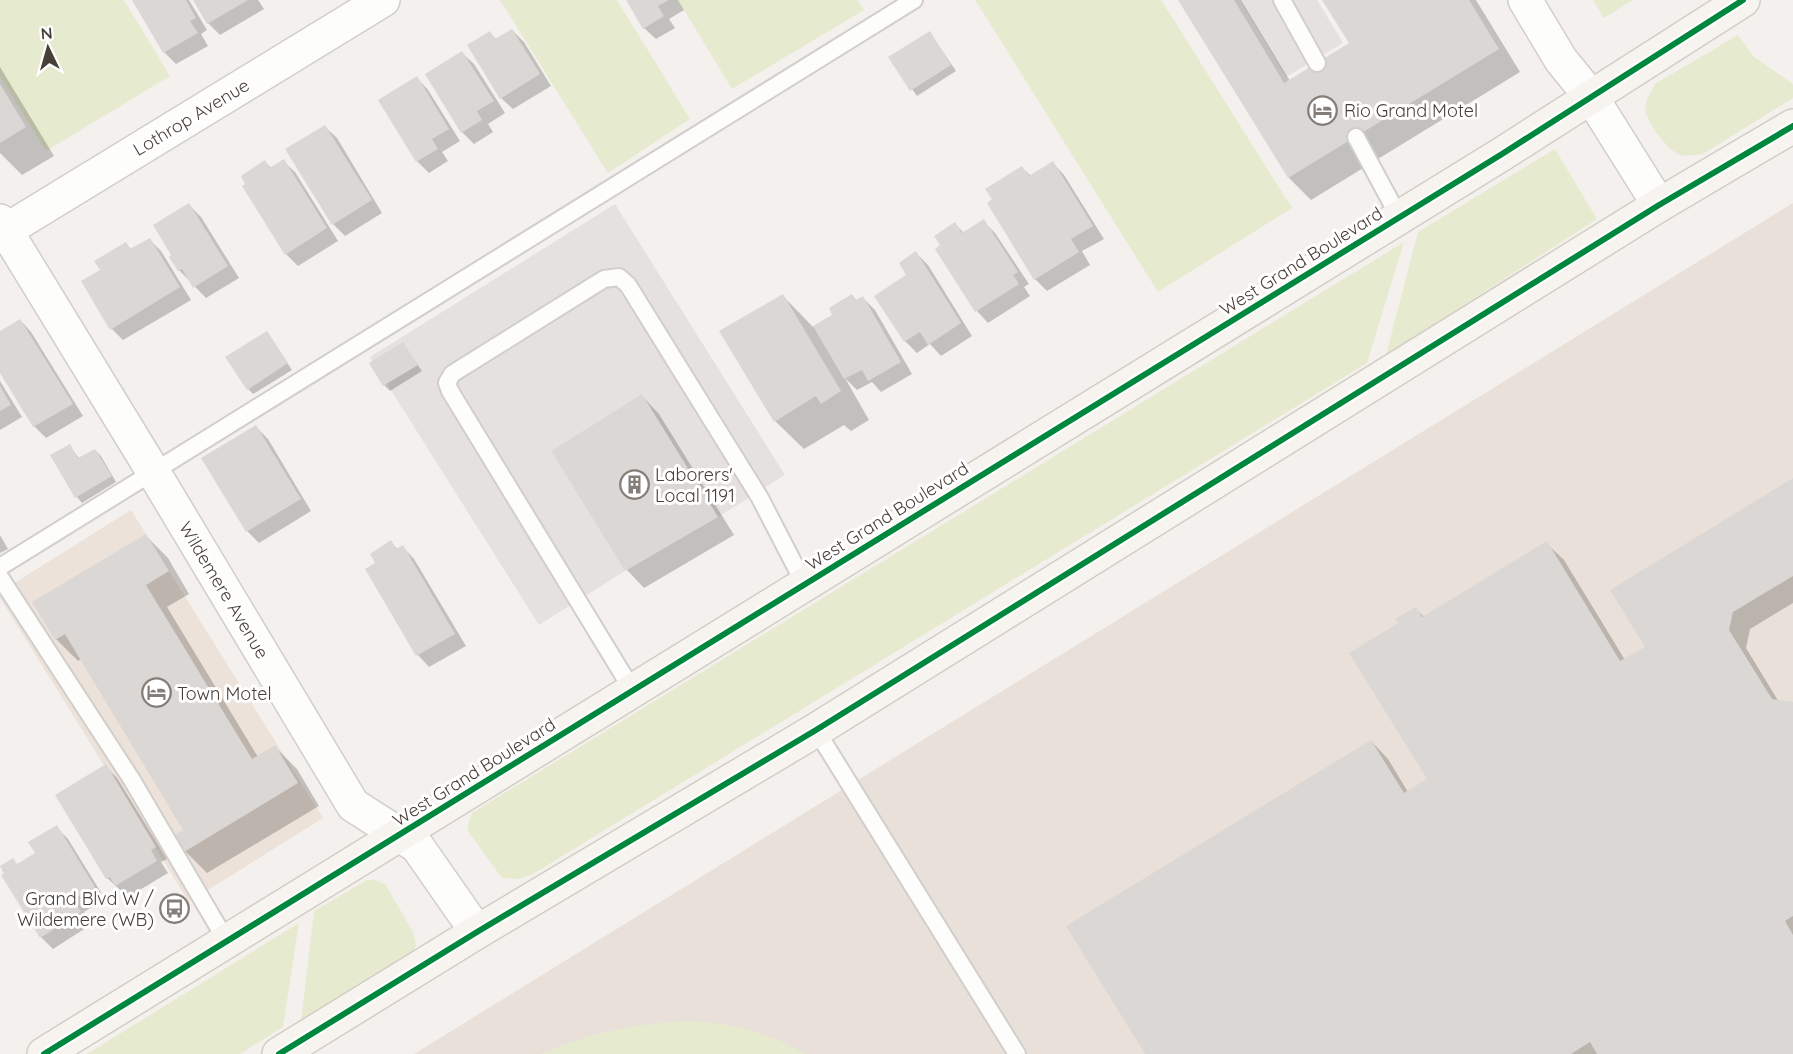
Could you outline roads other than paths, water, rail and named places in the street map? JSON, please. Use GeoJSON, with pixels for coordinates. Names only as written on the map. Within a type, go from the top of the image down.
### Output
{"type":"FeatureCollection","features":[{"type":"Feature","properties":{"kind":"main road","name":"West Grand Boulevard"},"geometry":{"type":"LineString","coordinates":[[44,1054],[1399,218],[1592,98],[1743,0]]}},
{"type":"Feature","properties":{"kind":"main road"},"geometry":{"type":"LineString","coordinates":[[279,1054],[477,932],[816,730],[1659,205],[1793,126]]}},
{"type":"Feature","properties":{"kind":"street","name":"Lothrop Avenue"},"geometry":{"type":"LineString","coordinates":[[2,229],[383,0]]}},
{"type":"Feature","properties":{"kind":"street"},"geometry":{"type":"LineString","coordinates":[[1525,0],[1561,60],[1592,98],[1659,205]]}},
{"type":"Feature","properties":{"kind":"street","name":"Wildemere Avenue"},"geometry":{"type":"LineString","coordinates":[[2,229],[154,473],[353,805],[417,846],[477,932]]}},
{"type":"Feature","properties":{"kind":"lane"},"geometry":{"type":"LineString","coordinates":[[0,567],[914,0]]}},
{"type":"Feature","properties":{"kind":"lane"},"geometry":{"type":"LineString","coordinates":[[1282,0],[1317,63]]}},
{"type":"Feature","properties":{"kind":"lane"},"geometry":{"type":"LineString","coordinates":[[1356,137],[1399,218]]}},
{"type":"Feature","properties":{"kind":"lane"},"geometry":{"type":"LineString","coordinates":[[633,692],[447,383],[452,374],[593,285],[604,279],[619,278],[628,285],[760,498],[804,585]]}},
{"type":"Feature","properties":{"kind":"lane"},"geometry":{"type":"LineString","coordinates":[[0,577],[132,780],[227,942]]}},
{"type":"Feature","properties":{"kind":"lane"},"geometry":{"type":"LineString","coordinates":[[816,730],[1017,1054]]}},
{"type":"Feature","properties":{"kind":"place","name":"Rio Grand Motel"},"geometry":{"type":"Point","coordinates":[1323,110]}},
{"type":"Feature","properties":{"kind":"place","name":"Laborers' Local 1191"},"geometry":{"type":"Point","coordinates":[634,484]}},
{"type":"Feature","properties":{"kind":"place","name":"Town Motel"},"geometry":{"type":"Point","coordinates":[156,693]}},
{"type":"Feature","properties":{"kind":"place","name":"Grand Blvd W / Wildemere (WB)"},"geometry":{"type":"Point","coordinates":[175,908]}}]}
